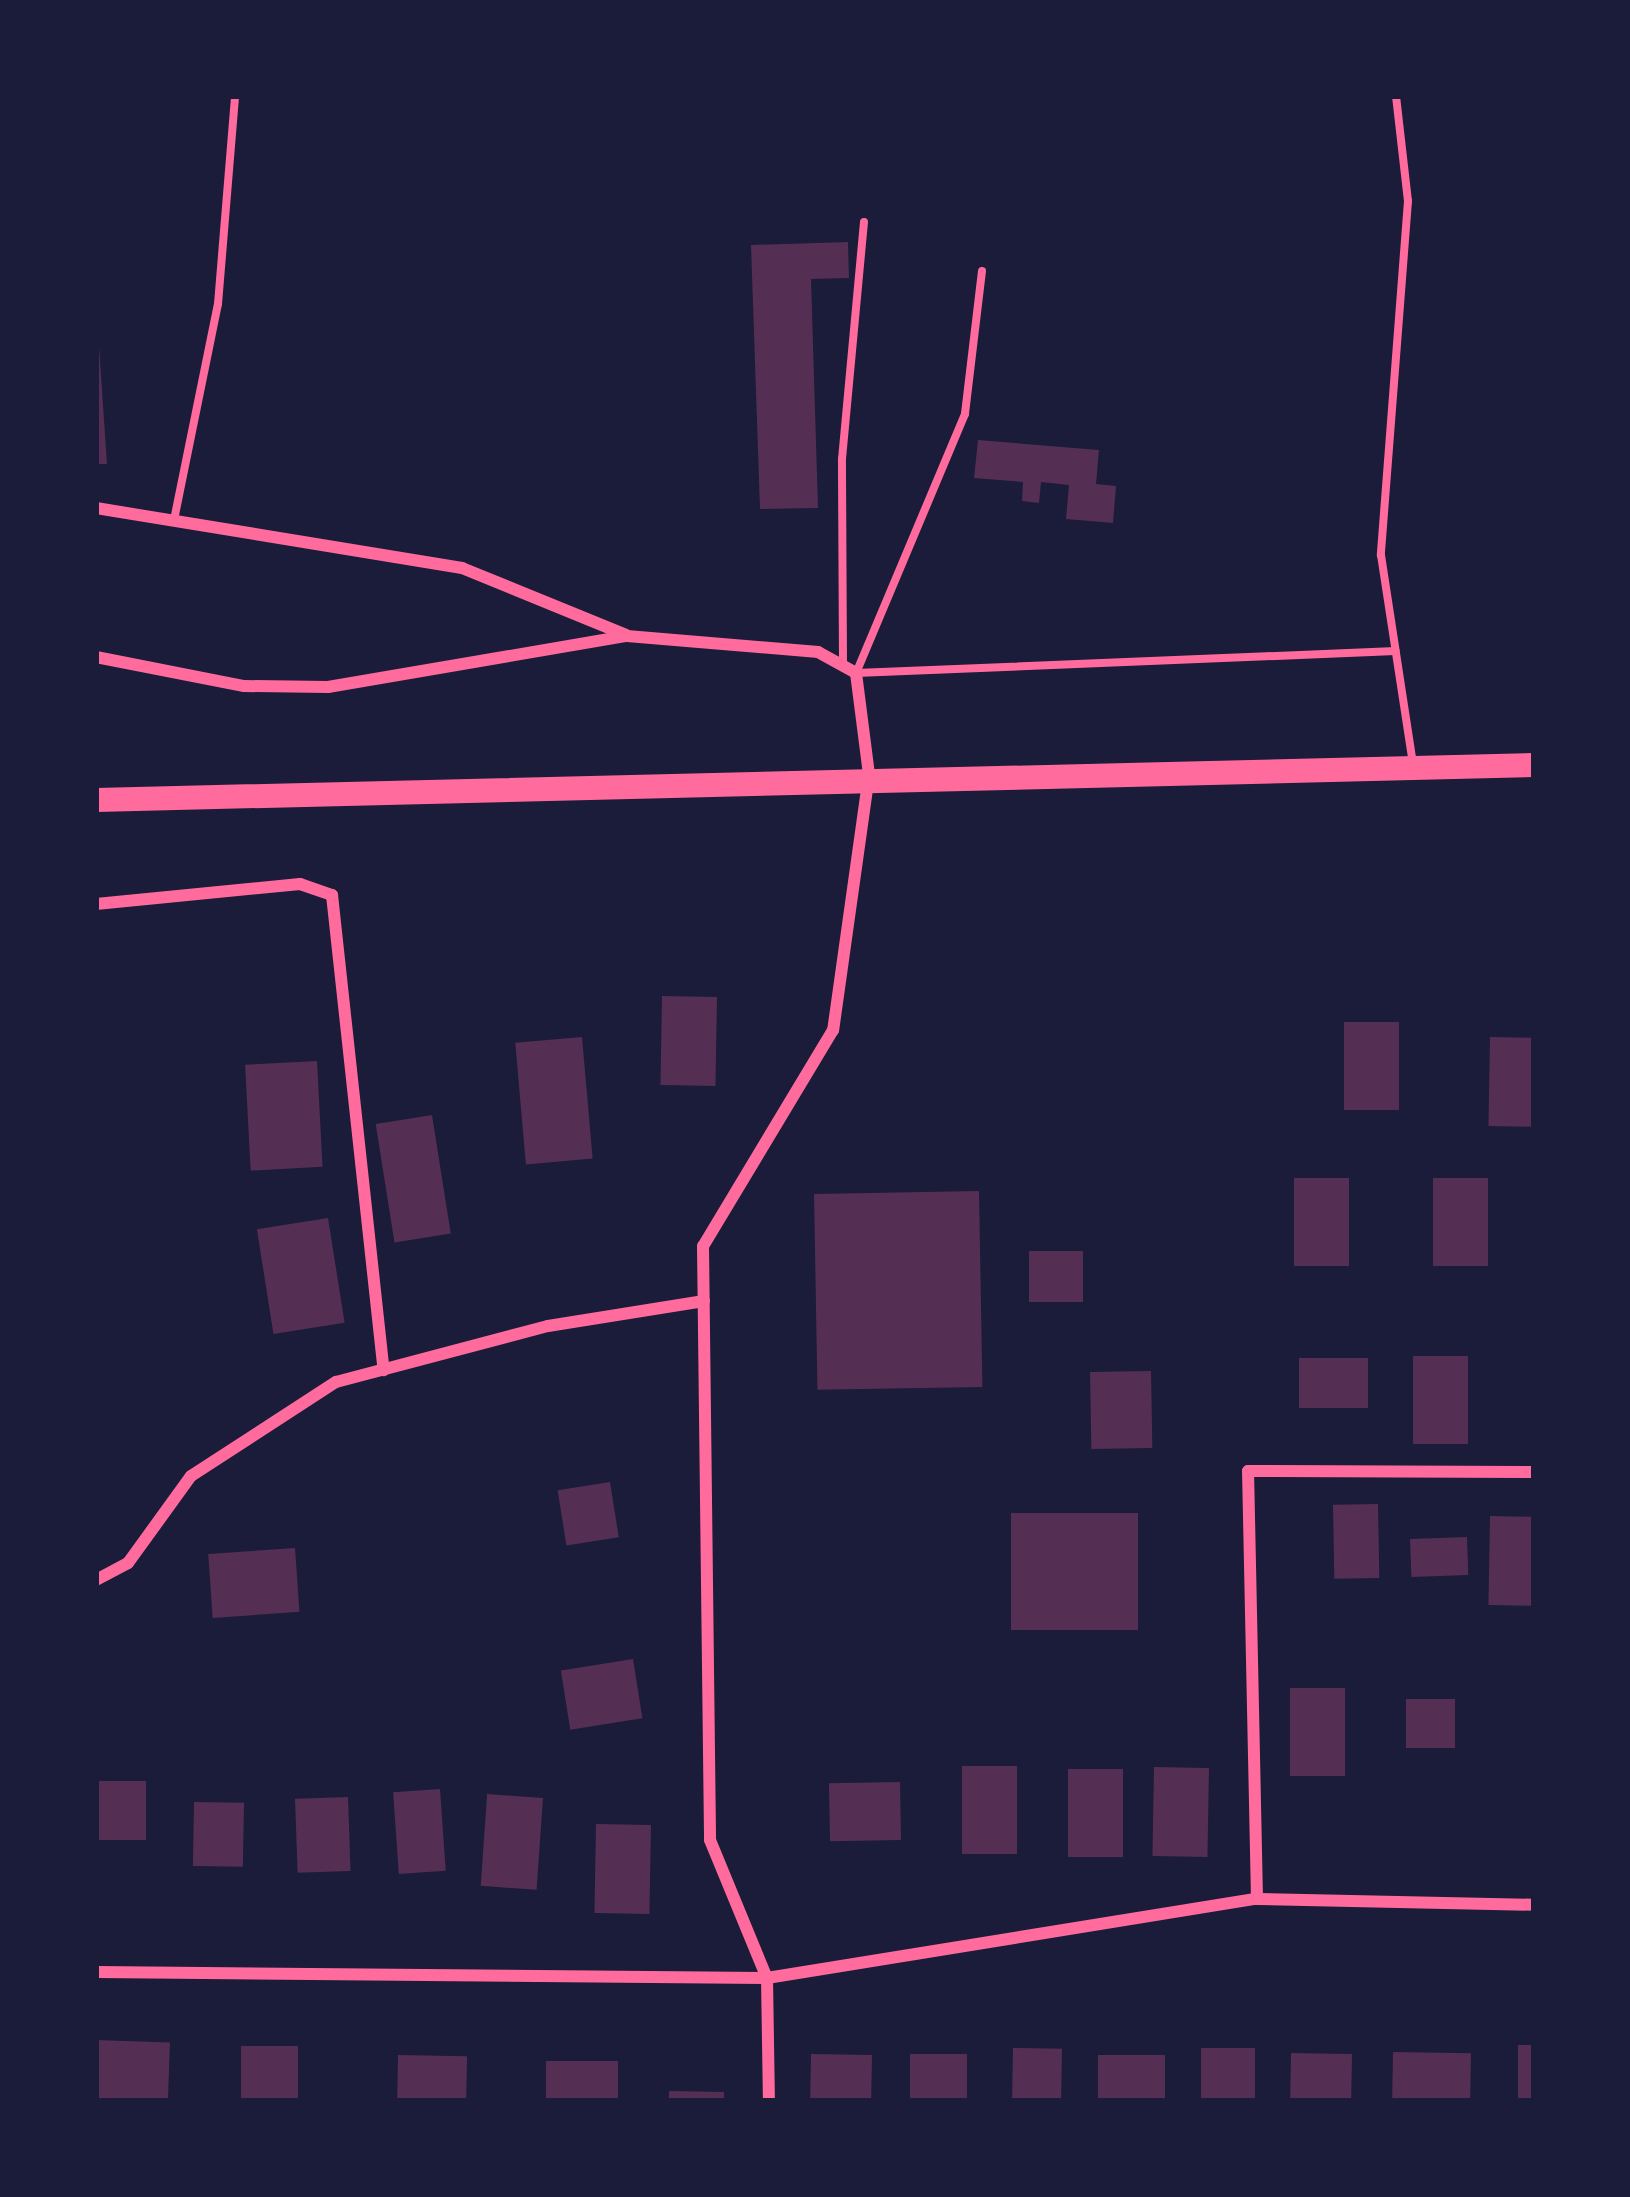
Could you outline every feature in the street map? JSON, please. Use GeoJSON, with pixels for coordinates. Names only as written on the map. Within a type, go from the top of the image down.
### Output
{"type":"FeatureCollection","features":[{"type":"Feature","properties":{"kind":"highway"},"geometry":{"type":"LineString","coordinates":[[96,800],[869,775],[1534,765]]}},
{"type":"Feature","properties":{"kind":"street"},"geometry":{"type":"LineString","coordinates":[[96,508],[462,568],[626,636],[843,662],[856,673],[869,775],[833,1030],[703,1246],[710,1840],[767,1978],[769,2101]]}},
{"type":"Feature","properties":{"kind":"street"},"geometry":{"type":"LineString","coordinates":[[96,657],[244,686],[328,688],[626,636]]}},
{"type":"Feature","properties":{"kind":"street"},"geometry":{"type":"LineString","coordinates":[[96,904],[300,884],[332,895],[384,1370]]}},
{"type":"Feature","properties":{"kind":"street"},"geometry":{"type":"LineString","coordinates":[[96,1580],[128,1564],[191,1476],[336,1382],[704,1301]]}},
{"type":"Feature","properties":{"kind":"street"},"geometry":{"type":"LineString","coordinates":[[1258,1899],[1248,1471],[1534,1472]]}},
{"type":"Feature","properties":{"kind":"street"},"geometry":{"type":"LineString","coordinates":[[96,1972],[767,1978],[1258,1899],[1534,1905]]}},
{"type":"Feature","properties":{"kind":"lane"},"geometry":{"type":"LineString","coordinates":[[173,520],[218,304],[235,96]]}},
{"type":"Feature","properties":{"kind":"lane"},"geometry":{"type":"LineString","coordinates":[[1396,96],[1408,201],[1381,535],[1413,767]]}},
{"type":"Feature","properties":{"kind":"lane"},"geometry":{"type":"LineString","coordinates":[[843,662],[842,459],[864,222]]}},
{"type":"Feature","properties":{"kind":"lane"},"geometry":{"type":"LineString","coordinates":[[982,271],[965,413],[856,673],[1396,651]]}},
{"type":"Feature","properties":{"kind":"building"},"geometry":{"type":"Polygon","coordinates":[[[848,242],[849,278],[811,279],[818,508],[760,509],[751,245],[848,242]]]}},
{"type":"Feature","properties":{"kind":"building"},"geometry":{"type":"Polygon","coordinates":[[[96,302],[107,464],[96,464],[96,302]]]}},
{"type":"Feature","properties":{"kind":"building"},"geometry":{"type":"Polygon","coordinates":[[[978,440],[1099,450],[1096,484],[1116,486],[1113,523],[1066,519],[1069,485],[1041,482],[1039,503],[1022,501],[1023,482],[974,478],[978,440]]]}},
{"type":"Feature","properties":{"kind":"building"},"geometry":{"type":"Polygon","coordinates":[[[662,996],[717,997],[715,1086],[660,1085],[662,996]]]}},
{"type":"Feature","properties":{"kind":"building"},"geometry":{"type":"Polygon","coordinates":[[[1344,1022],[1399,1022],[1399,1110],[1344,1110],[1344,1022]]]}},
{"type":"Feature","properties":{"kind":"building"},"geometry":{"type":"Polygon","coordinates":[[[582,1037],[593,1159],[526,1164],[515,1043],[582,1037]]]}},
{"type":"Feature","properties":{"kind":"building"},"geometry":{"type":"Polygon","coordinates":[[[1490,1037],[1534,1038],[1532,1127],[1488,1126],[1490,1037]]]}},
{"type":"Feature","properties":{"kind":"building"},"geometry":{"type":"Polygon","coordinates":[[[317,1061],[323,1167],[251,1171],[245,1065],[317,1061]]]}},
{"type":"Feature","properties":{"kind":"building"},"geometry":{"type":"Polygon","coordinates":[[[432,1115],[451,1234],[394,1242],[376,1124],[432,1115]]]}},
{"type":"Feature","properties":{"kind":"building"},"geometry":{"type":"Polygon","coordinates":[[[1294,1178],[1349,1178],[1349,1266],[1294,1266],[1294,1178]]]}},
{"type":"Feature","properties":{"kind":"building"},"geometry":{"type":"Polygon","coordinates":[[[1433,1178],[1488,1178],[1488,1266],[1433,1266],[1433,1178]]]}},
{"type":"Feature","properties":{"kind":"building"},"geometry":{"type":"Polygon","coordinates":[[[979,1191],[982,1387],[817,1390],[814,1194],[979,1191]]]}},
{"type":"Feature","properties":{"kind":"building"},"geometry":{"type":"Polygon","coordinates":[[[328,1218],[345,1323],[273,1334],[257,1229],[328,1218]]]}},
{"type":"Feature","properties":{"kind":"building"},"geometry":{"type":"Polygon","coordinates":[[[1029,1251],[1083,1251],[1083,1302],[1029,1302],[1029,1251]]]}},
{"type":"Feature","properties":{"kind":"building"},"geometry":{"type":"Polygon","coordinates":[[[1413,1356],[1468,1356],[1468,1444],[1413,1444],[1413,1356]]]}},
{"type":"Feature","properties":{"kind":"building"},"geometry":{"type":"Polygon","coordinates":[[[1299,1358],[1368,1358],[1368,1408],[1299,1408],[1299,1358]]]}},
{"type":"Feature","properties":{"kind":"building"},"geometry":{"type":"Polygon","coordinates":[[[1151,1371],[1152,1448],[1091,1449],[1090,1372],[1151,1371]]]}},
{"type":"Feature","properties":{"kind":"building"},"geometry":{"type":"Polygon","coordinates":[[[610,1482],[619,1537],[566,1546],[558,1490],[610,1482]]]}},
{"type":"Feature","properties":{"kind":"building"},"geometry":{"type":"Polygon","coordinates":[[[1378,1504],[1379,1578],[1334,1579],[1333,1505],[1378,1504]]]}},
{"type":"Feature","properties":{"kind":"building"},"geometry":{"type":"Polygon","coordinates":[[[1011,1513],[1138,1513],[1138,1630],[1011,1630],[1011,1513]]]}},
{"type":"Feature","properties":{"kind":"building"},"geometry":{"type":"Polygon","coordinates":[[[1490,1516],[1534,1517],[1532,1606],[1488,1605],[1490,1516]]]}},
{"type":"Feature","properties":{"kind":"building"},"geometry":{"type":"Polygon","coordinates":[[[1467,1537],[1468,1575],[1411,1577],[1410,1539],[1467,1537]]]}},
{"type":"Feature","properties":{"kind":"building"},"geometry":{"type":"Polygon","coordinates":[[[295,1548],[299,1612],[213,1618],[208,1554],[295,1548]]]}},
{"type":"Feature","properties":{"kind":"building"},"geometry":{"type":"Polygon","coordinates":[[[633,1659],[642,1718],[570,1730],[561,1670],[633,1659]]]}},
{"type":"Feature","properties":{"kind":"building"},"geometry":{"type":"Polygon","coordinates":[[[1290,1688],[1345,1688],[1345,1776],[1290,1776],[1290,1688]]]}},
{"type":"Feature","properties":{"kind":"building"},"geometry":{"type":"Polygon","coordinates":[[[1406,1699],[1455,1699],[1455,1748],[1406,1748],[1406,1699]]]}},
{"type":"Feature","properties":{"kind":"building"},"geometry":{"type":"Polygon","coordinates":[[[962,1766],[1017,1766],[1017,1854],[962,1854],[962,1766]]]}},
{"type":"Feature","properties":{"kind":"building"},"geometry":{"type":"Polygon","coordinates":[[[1154,1767],[1209,1768],[1207,1857],[1152,1856],[1154,1767]]]}},
{"type":"Feature","properties":{"kind":"building"},"geometry":{"type":"Polygon","coordinates":[[[1068,1769],[1123,1769],[1123,1857],[1068,1857],[1068,1769]]]}},
{"type":"Feature","properties":{"kind":"building"},"geometry":{"type":"Polygon","coordinates":[[[96,1781],[146,1781],[146,1840],[96,1840],[96,1781]]]}},
{"type":"Feature","properties":{"kind":"building"},"geometry":{"type":"Polygon","coordinates":[[[900,1782],[901,1840],[830,1841],[829,1783],[900,1782]]]}},
{"type":"Feature","properties":{"kind":"building"},"geometry":{"type":"Polygon","coordinates":[[[440,1789],[446,1871],[399,1874],[393,1792],[440,1789]]]}},
{"type":"Feature","properties":{"kind":"building"},"geometry":{"type":"Polygon","coordinates":[[[487,1794],[543,1798],[537,1890],[481,1886],[487,1794]]]}},
{"type":"Feature","properties":{"kind":"building"},"geometry":{"type":"Polygon","coordinates":[[[348,1797],[351,1871],[298,1873],[295,1799],[348,1797]]]}},
{"type":"Feature","properties":{"kind":"building"},"geometry":{"type":"Polygon","coordinates":[[[194,1802],[244,1803],[243,1867],[193,1866],[194,1802]]]}},
{"type":"Feature","properties":{"kind":"building"},"geometry":{"type":"Polygon","coordinates":[[[596,1824],[651,1825],[649,1914],[594,1913],[596,1824]]]}},
{"type":"Feature","properties":{"kind":"building"},"geometry":{"type":"Polygon","coordinates":[[[96,2040],[170,2043],[168,2101],[96,2101],[96,2040]]]}},
{"type":"Feature","properties":{"kind":"building"},"geometry":{"type":"Polygon","coordinates":[[[1518,2045],[1534,2045],[1534,2101],[1518,2101],[1518,2045]]]}},
{"type":"Feature","properties":{"kind":"building"},"geometry":{"type":"Polygon","coordinates":[[[241,2046],[298,2046],[298,2101],[241,2101],[241,2046]]]}},
{"type":"Feature","properties":{"kind":"building"},"geometry":{"type":"Polygon","coordinates":[[[1013,2048],[1062,2049],[1061,2101],[1012,2101],[1013,2048]]]}},
{"type":"Feature","properties":{"kind":"building"},"geometry":{"type":"Polygon","coordinates":[[[1201,2048],[1255,2048],[1255,2101],[1201,2101],[1201,2048]]]}},
{"type":"Feature","properties":{"kind":"building"},"geometry":{"type":"Polygon","coordinates":[[[1393,2052],[1471,2053],[1470,2101],[1392,2101],[1393,2052]]]}},
{"type":"Feature","properties":{"kind":"building"},"geometry":{"type":"Polygon","coordinates":[[[1291,2053],[1352,2054],[1351,2101],[1290,2101],[1291,2053]]]}},
{"type":"Feature","properties":{"kind":"building"},"geometry":{"type":"Polygon","coordinates":[[[811,2054],[872,2055],[871,2101],[810,2100],[811,2054]]]}},
{"type":"Feature","properties":{"kind":"building"},"geometry":{"type":"Polygon","coordinates":[[[910,2054],[967,2054],[967,2101],[910,2101],[910,2054]]]}},
{"type":"Feature","properties":{"kind":"building"},"geometry":{"type":"Polygon","coordinates":[[[398,2055],[467,2056],[466,2101],[397,2101],[398,2055]]]}},
{"type":"Feature","properties":{"kind":"building"},"geometry":{"type":"Polygon","coordinates":[[[1098,2055],[1165,2055],[1165,2101],[1098,2101],[1098,2055]]]}},
{"type":"Feature","properties":{"kind":"building"},"geometry":{"type":"Polygon","coordinates":[[[546,2061],[618,2061],[618,2101],[546,2101],[546,2061]]]}},
{"type":"Feature","properties":{"kind":"building"},"geometry":{"type":"Polygon","coordinates":[[[669,2091],[724,2092],[724,2101],[669,2101],[669,2091]]]}}]}
